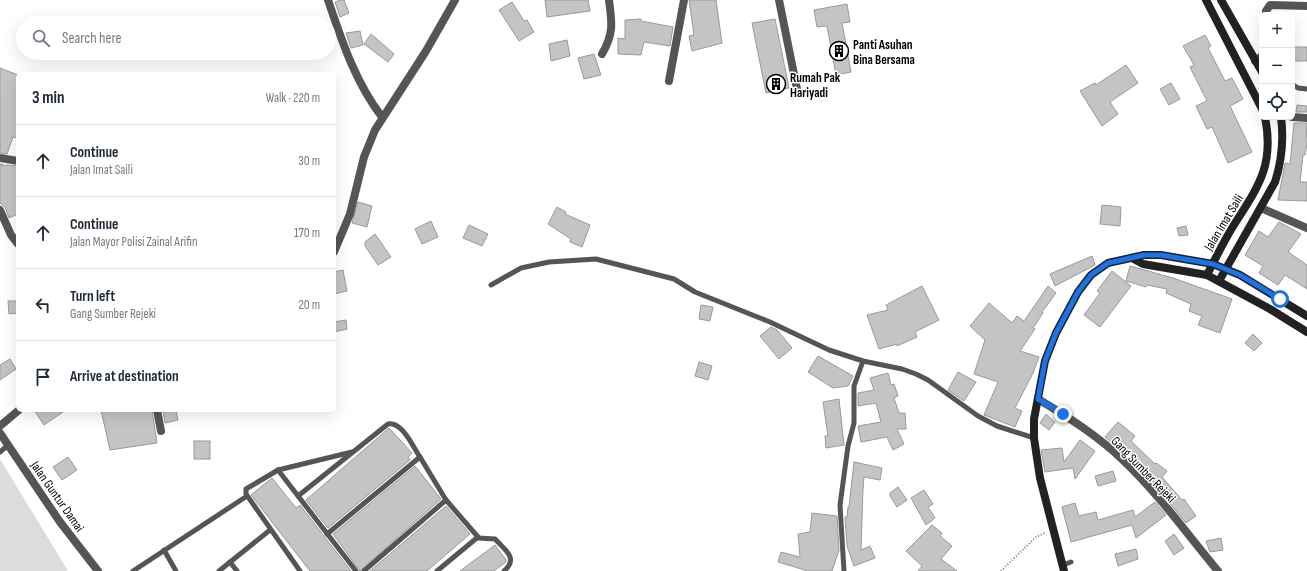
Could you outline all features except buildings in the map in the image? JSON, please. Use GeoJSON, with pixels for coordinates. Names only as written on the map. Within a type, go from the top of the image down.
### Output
{"type":"FeatureCollection","features":[{"type":"Feature","properties":{"kind":"main road"},"geometry":{"type":"LineString","coordinates":[[1206,0],[1259,103]]}},
{"type":"Feature","properties":{"kind":"main road"},"geometry":{"type":"LineString","coordinates":[[1221,0],[1259,66]]}},
{"type":"Feature","properties":{"kind":"main road","name":"Jalan Imat Saili"},"geometry":{"type":"LineString","coordinates":[[1207,275],[1222,246],[1260,184],[1267,157],[1268,133],[1266,120]]}},
{"type":"Feature","properties":{"kind":"main road","name":"Jalan Imat Saili"},"geometry":{"type":"LineString","coordinates":[[1219,280],[1275,182],[1283,149],[1281,120]]}},
{"type":"Feature","properties":{"kind":"main road"},"geometry":{"type":"LineString","coordinates":[[1063,568],[1052,531],[1040,478],[1034,438],[1034,419],[1045,361],[1056,333],[1078,292],[1091,275],[1101,266],[1116,260],[1144,255],[1161,255],[1213,264],[1240,275],[1307,316]]}},
{"type":"Feature","properties":{"kind":"main road"},"geometry":{"type":"LineString","coordinates":[[1132,258],[1143,264],[1207,275],[1219,280],[1307,332]]}},
{"type":"Feature","properties":{"kind":"street"},"geometry":{"type":"LineString","coordinates":[[328,0],[334,16]]}},
{"type":"Feature","properties":{"kind":"street"},"geometry":{"type":"LineString","coordinates":[[336,247],[350,214],[364,157],[382,117],[422,57],[456,0]]}},
{"type":"Feature","properties":{"kind":"street"},"geometry":{"type":"LineString","coordinates":[[602,54],[610,41],[612,33],[609,0]]}},
{"type":"Feature","properties":{"kind":"street"},"geometry":{"type":"LineString","coordinates":[[669,81],[684,0]]}},
{"type":"Feature","properties":{"kind":"street"},"geometry":{"type":"LineString","coordinates":[[780,0],[797,89]]}},
{"type":"Feature","properties":{"kind":"street"},"geometry":{"type":"LineString","coordinates":[[1267,12],[1270,5],[1307,6]]}},
{"type":"Feature","properties":{"kind":"street"},"geometry":{"type":"LineString","coordinates":[[336,21],[356,75],[370,102],[382,117]]}},
{"type":"Feature","properties":{"kind":"street"},"geometry":{"type":"LineString","coordinates":[[1255,61],[1259,58]]}},
{"type":"Feature","properties":{"kind":"street"},"geometry":{"type":"LineString","coordinates":[[1295,117],[1307,118]]}},
{"type":"Feature","properties":{"kind":"street"},"geometry":{"type":"LineString","coordinates":[[0,158],[16,161]]}},
{"type":"Feature","properties":{"kind":"street"},"geometry":{"type":"LineString","coordinates":[[1261,208],[1307,228]]}},
{"type":"Feature","properties":{"kind":"street"},"geometry":{"type":"LineString","coordinates":[[0,210],[11,236],[16,242]]}},
{"type":"Feature","properties":{"kind":"street","name":"Gang Sumber Rejeki"},"geometry":{"type":"LineString","coordinates":[[1038,399],[1105,444],[1124,460],[1154,493],[1218,571]]}},
{"type":"Feature","properties":{"kind":"street"},"geometry":{"type":"LineString","coordinates":[[0,426],[17,412]]}},
{"type":"Feature","properties":{"kind":"street"},"geometry":{"type":"LineString","coordinates":[[157,412],[161,431]]}},
{"type":"Feature","properties":{"kind":"street","name":"Jalan Guntur Damai"},"geometry":{"type":"LineString","coordinates":[[0,433],[60,522],[98,571]]}},
{"type":"Feature","properties":{"kind":"lane"},"geometry":{"type":"LineString","coordinates":[[1295,86],[1298,88],[1307,89]]}},
{"type":"Feature","properties":{"kind":"lane"},"geometry":{"type":"LineString","coordinates":[[491,285],[521,268],[549,262],[596,259],[674,279],[700,294],[770,322],[829,350],[863,361],[902,369],[916,374],[928,380],[978,416],[997,426],[1034,438]]}},
{"type":"Feature","properties":{"kind":"lane"},"geometry":{"type":"LineString","coordinates":[[844,571],[840,505],[848,446],[854,423],[854,386],[863,361]]}},
{"type":"Feature","properties":{"kind":"lane"},"geometry":{"type":"LineString","coordinates":[[298,496],[385,426],[392,423],[399,426],[446,500],[478,535],[478,538]]}},
{"type":"Feature","properties":{"kind":"lane"},"geometry":{"type":"LineString","coordinates":[[0,452],[8,445]]}},
{"type":"Feature","properties":{"kind":"lane"},"geometry":{"type":"LineString","coordinates":[[300,571],[247,496],[246,489],[278,470],[352,452]]}},
{"type":"Feature","properties":{"kind":"lane"},"geometry":{"type":"LineString","coordinates":[[327,534],[420,457]]}},
{"type":"Feature","properties":{"kind":"lane"},"geometry":{"type":"LineString","coordinates":[[278,470],[356,571]]}},
{"type":"Feature","properties":{"kind":"lane"},"geometry":{"type":"LineString","coordinates":[[133,571],[247,496]]}},
{"type":"Feature","properties":{"kind":"lane"},"geometry":{"type":"LineString","coordinates":[[364,571],[446,500]]}},
{"type":"Feature","properties":{"kind":"lane"},"geometry":{"type":"LineString","coordinates":[[218,571],[270,530]]}},
{"type":"Feature","properties":{"kind":"lane"},"geometry":{"type":"LineString","coordinates":[[437,571],[478,538],[495,540],[509,554],[511,560],[510,564],[504,571]]}},
{"type":"Feature","properties":{"kind":"lane"},"geometry":{"type":"LineString","coordinates":[[164,550],[176,571]]}},
{"type":"Feature","properties":{"kind":"lane"},"geometry":{"type":"LineString","coordinates":[[230,562],[237,571]]}},
{"type":"Feature","properties":{"kind":"lane"},"geometry":{"type":"LineString","coordinates":[[1063,568],[1071,562]]}},
{"type":"Feature","properties":{"kind":"path"},"geometry":{"type":"LineString","coordinates":[[1001,571],[1036,537],[1052,531]]}},
{"type":"Feature","properties":{"kind":"shaded area"},"geometry":{"type":"Polygon","coordinates":[[[0,459],[68,571],[0,571],[0,459]]]}},
{"type":"Feature","properties":{"kind":"place","name":"Panti Asuhan Bina Bersama"},"geometry":{"type":"Point","coordinates":[839,51]}},
{"type":"Feature","properties":{"kind":"place","name":"Rumah Pak Hariyadi"},"geometry":{"type":"Point","coordinates":[776,84]}},
{"type":"Feature","properties":{"kind":"route"},"geometry":{"type":"LineString","coordinates":[[1063,414],[1038,399],[1045,361],[1056,333],[1078,292],[1091,275],[1101,266],[1116,260],[1144,255],[1161,255],[1213,264],[1240,275],[1280,299]]}}]}
